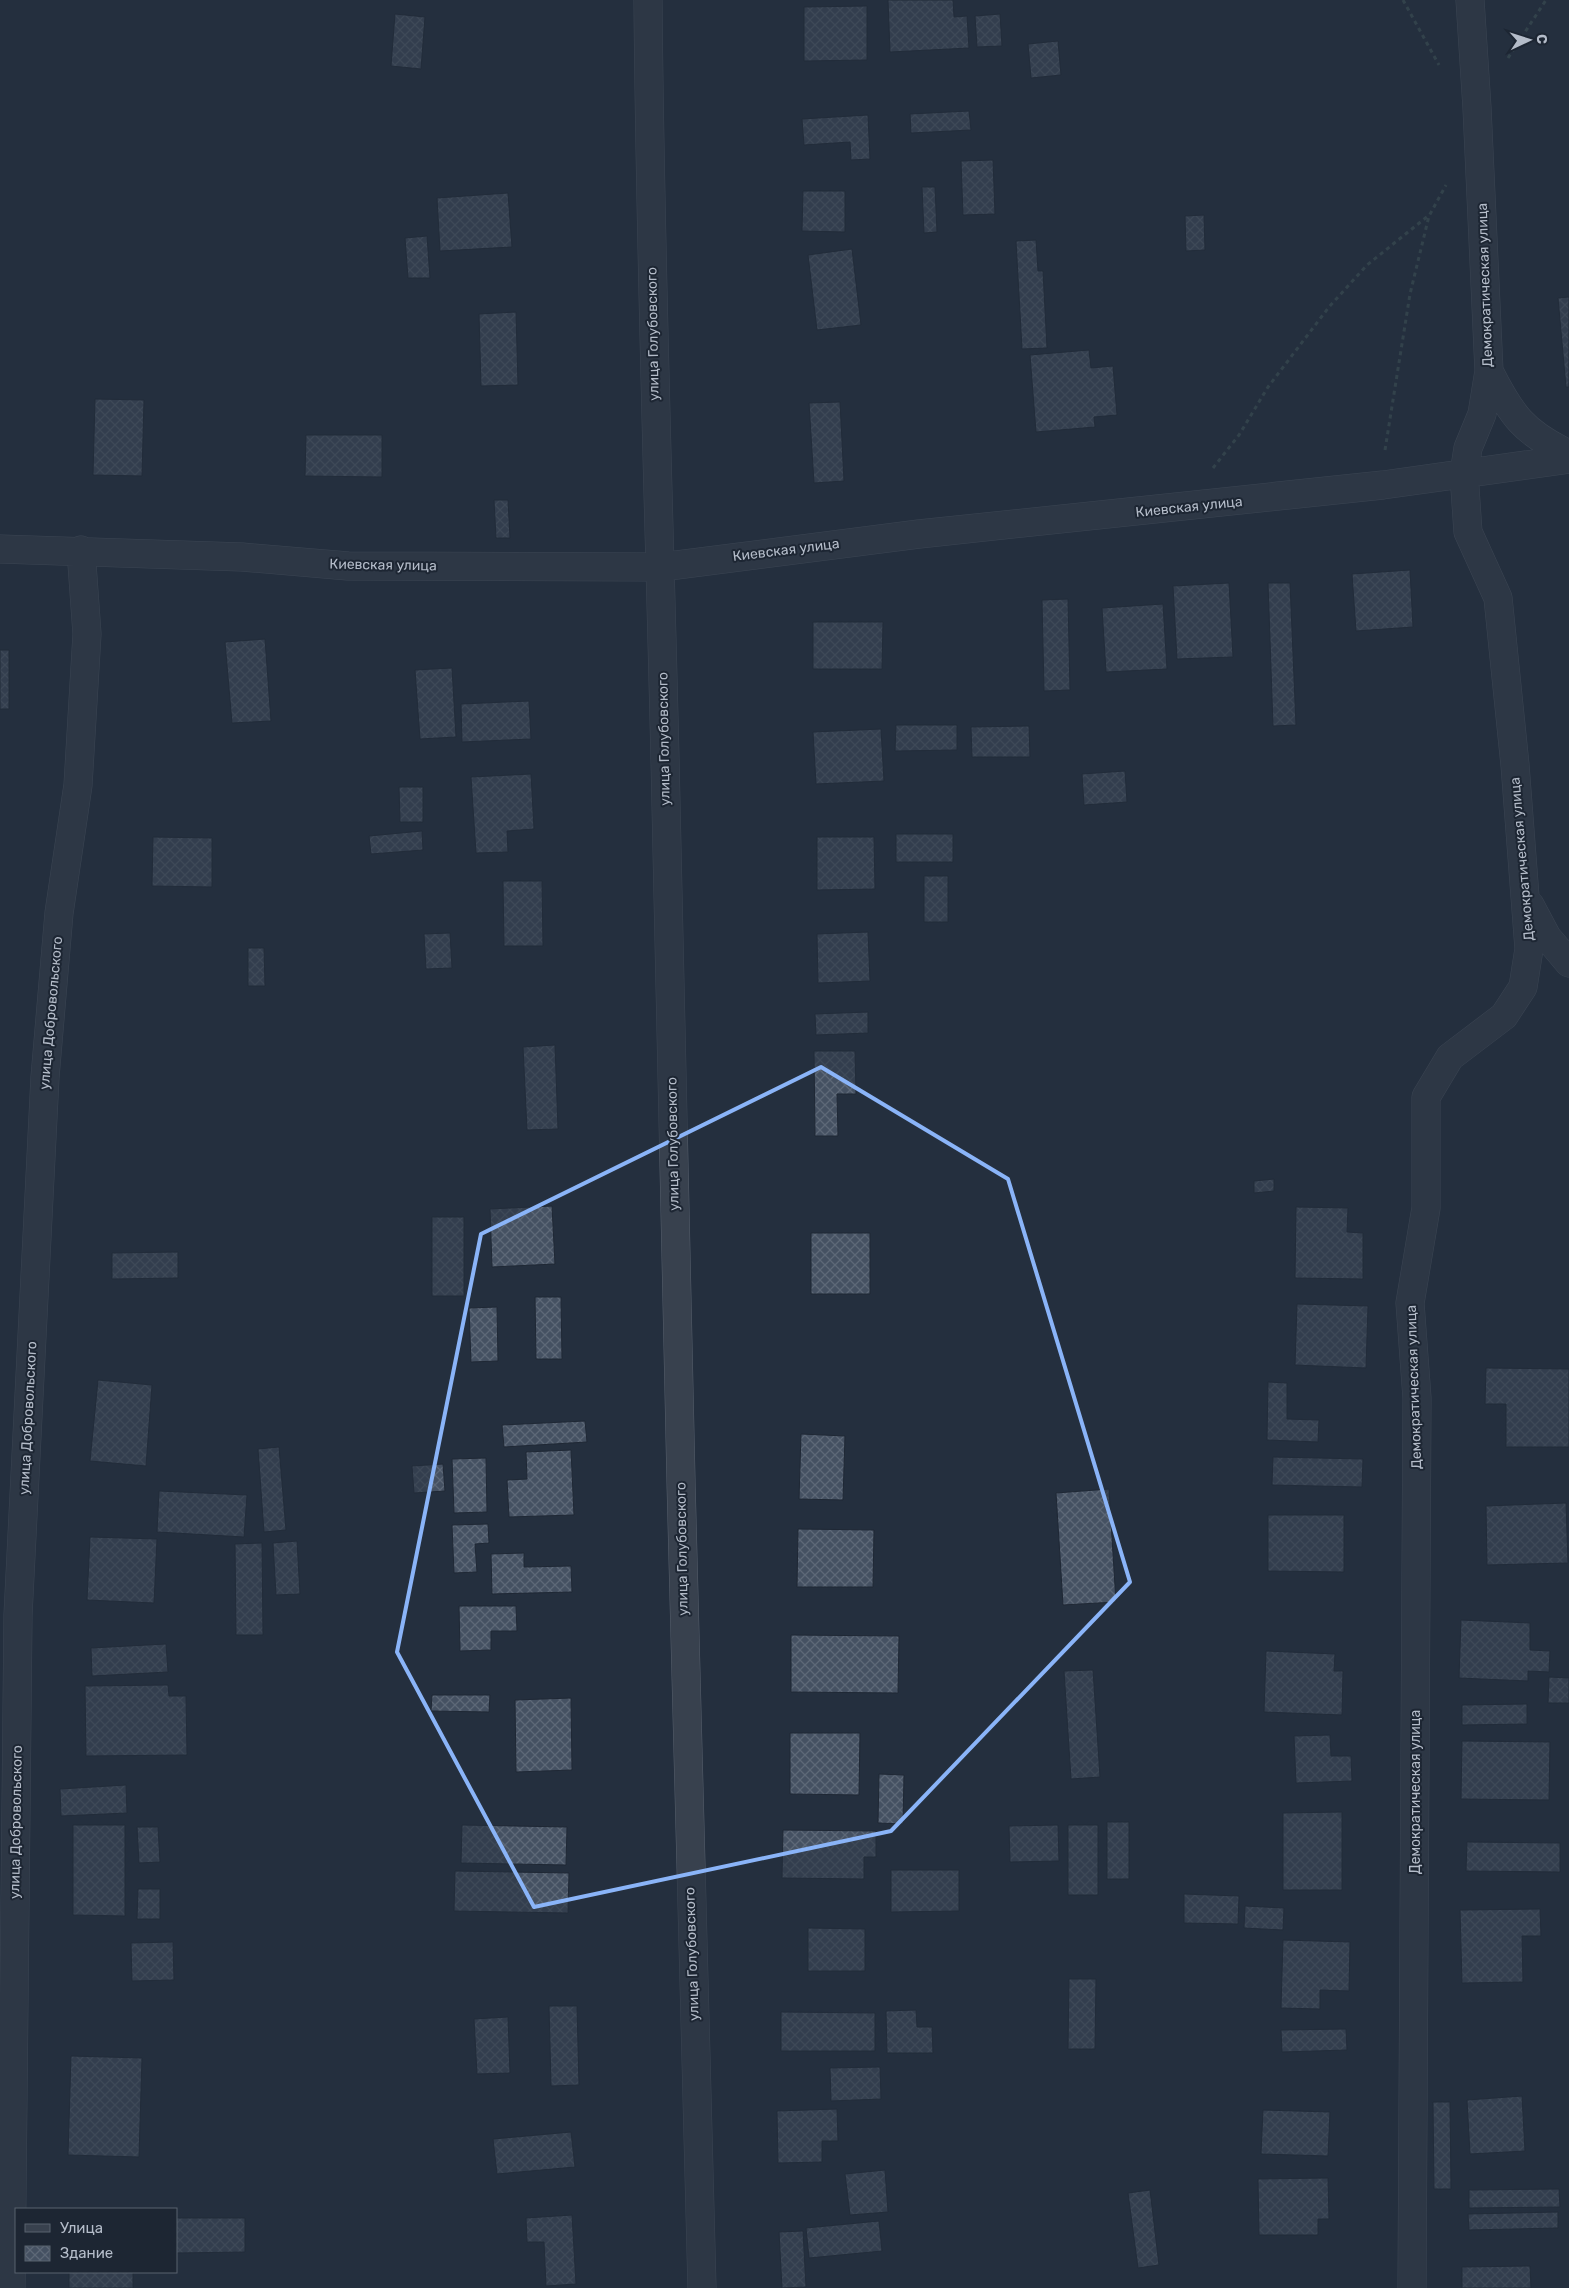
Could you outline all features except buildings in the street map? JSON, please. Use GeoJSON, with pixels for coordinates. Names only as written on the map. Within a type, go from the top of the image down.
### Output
{"type":"FeatureCollection","features":[{"type":"Feature","properties":{"kind":"street","name":"улица Голубовского"},"geometry":{"type":"LineString","coordinates":[[648,0],[650,206],[660,567],[685,1715],[702,2288]]}},
{"type":"Feature","properties":{"kind":"street","name":"Демократическая улица"},"geometry":{"type":"LineString","coordinates":[[1412,2288],[1417,1398],[1410,1303],[1426,1208],[1426,1097],[1450,1057],[1504,1016],[1523,987],[1529,949],[1526,894],[1498,598],[1468,532],[1464,474],[1468,448],[1482,414],[1489,371],[1478,108],[1470,0]]}},
{"type":"Feature","properties":{"kind":"street"},"geometry":{"type":"LineString","coordinates":[[1489,371],[1503,399],[1518,421],[1544,443],[1569,454]]}},
{"type":"Feature","properties":{"kind":"street","name":"Киевская улица"},"geometry":{"type":"LineString","coordinates":[[0,549],[242,556],[348,566],[660,567],[919,534],[1182,508],[1383,485],[1569,459]]}},
{"type":"Feature","properties":{"kind":"street","name":"улица Добровольского"},"geometry":{"type":"LineString","coordinates":[[11,2288],[18,1615],[45,1078],[59,913],[78,785],[87,634],[81,550]]}},
{"type":"Feature","properties":{"kind":"street"},"geometry":{"type":"LineString","coordinates":[[1526,894],[1535,916],[1547,937],[1569,963]]}},
{"type":"Feature","properties":{"kind":"path"},"geometry":{"type":"LineString","coordinates":[[1403,0],[1439,65],[1478,108],[1546,0]]}},
{"type":"Feature","properties":{"kind":"path"},"geometry":{"type":"LineString","coordinates":[[1383,485],[1386,441],[1410,294],[1429,216],[1448,182]]}},
{"type":"Feature","properties":{"kind":"path"},"geometry":{"type":"LineString","coordinates":[[1182,508],[1239,436],[1268,387],[1329,307],[1367,265],[1429,216]]}},
{"type":"Feature","properties":{"kind":"highlighted area"},"geometry":{"type":"Polygon","coordinates":[[[821,1067],[1008,1179],[1130,1582],[891,1831],[534,1907],[397,1652],[481,1234],[821,1067]]]}}]}
